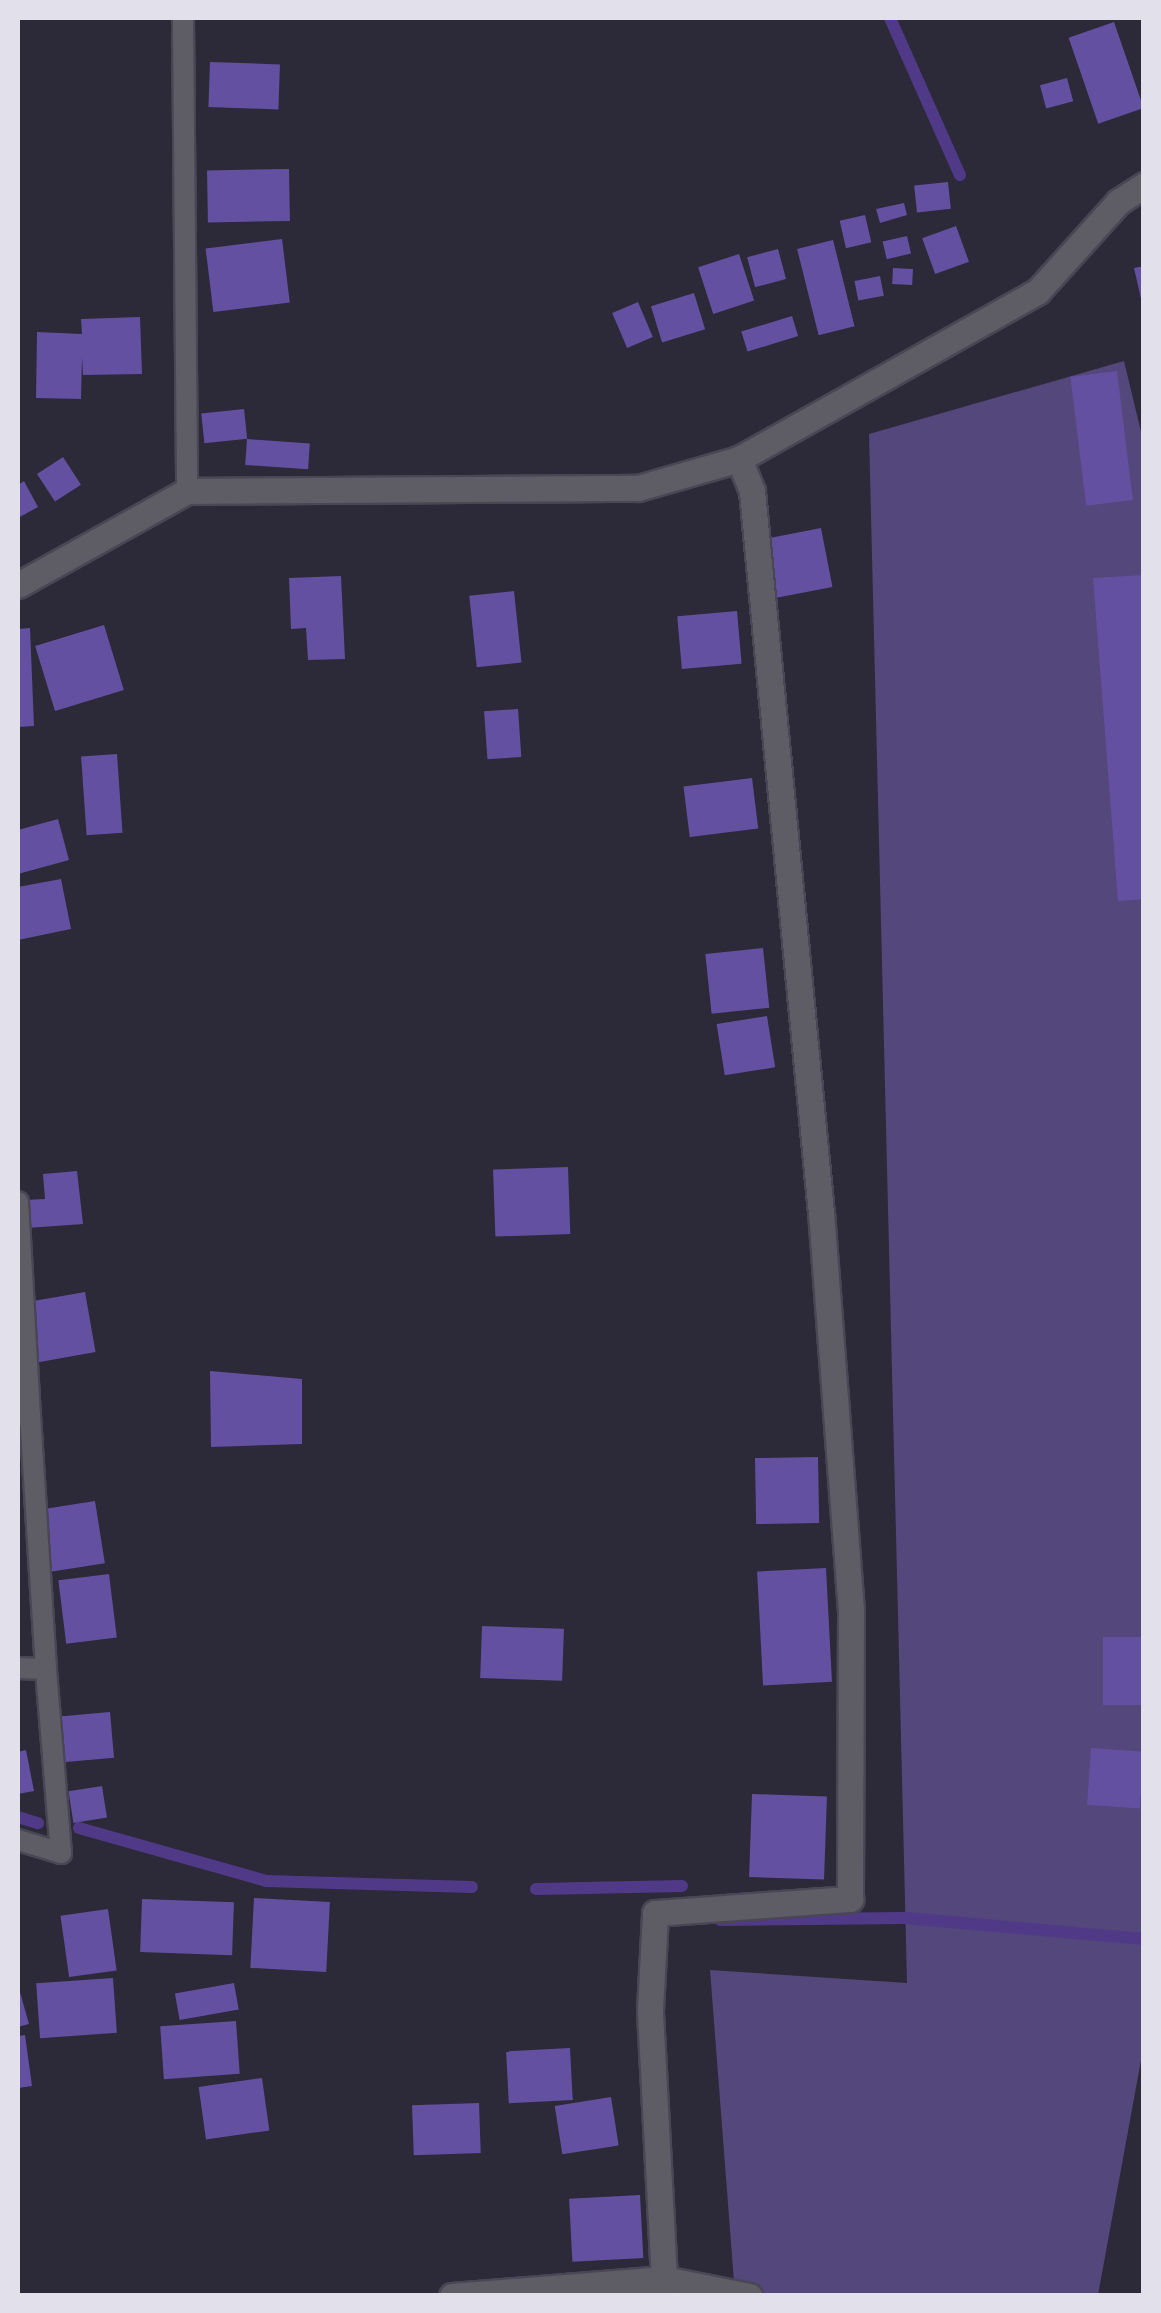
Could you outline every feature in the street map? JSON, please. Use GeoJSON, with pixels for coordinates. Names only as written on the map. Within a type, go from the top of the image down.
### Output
{"type":"FeatureCollection","features":[{"type":"Feature","properties":{"kind":"street"},"geometry":{"type":"LineString","coordinates":[[20,580],[187,491],[638,488],[739,459],[1038,291],[1118,202],[1144,186]]}},
{"type":"Feature","properties":{"kind":"street"},"geometry":{"type":"LineString","coordinates":[[664,2287],[650,2010],[655,1914],[850,1898],[851,1610],[821,1213],[752,491],[739,459]]}},
{"type":"Feature","properties":{"kind":"street"},"geometry":{"type":"LineString","coordinates":[[452,2296],[664,2287],[749,2296]]}},
{"type":"Feature","properties":{"kind":"lane"},"geometry":{"type":"LineString","coordinates":[[183,18],[187,491]]}},
{"type":"Feature","properties":{"kind":"lane"},"geometry":{"type":"LineString","coordinates":[[18,1202],[24,1415],[62,1853],[18,1840]]}},
{"type":"Feature","properties":{"kind":"lane"},"geometry":{"type":"LineString","coordinates":[[18,1668],[46,1669]]}},
{"type":"Feature","properties":{"kind":"shaded area"},"geometry":{"type":"Polygon","coordinates":[[[1124,361],[1144,444],[1144,2044],[1098,2295],[735,2295],[710,1970],[907,1983],[869,434],[1124,361]]]}},
{"type":"Feature","properties":{"kind":"building"},"geometry":{"type":"Polygon","coordinates":[[[1114,22],[1144,108],[1098,124],[1069,38],[1114,22]]]}},
{"type":"Feature","properties":{"kind":"building"},"geometry":{"type":"Polygon","coordinates":[[[210,62],[280,64],[278,109],[208,107],[210,62]]]}},
{"type":"Feature","properties":{"kind":"building"},"geometry":{"type":"Polygon","coordinates":[[[1067,78],[1073,101],[1046,108],[1040,85],[1067,78]]]}},
{"type":"Feature","properties":{"kind":"building"},"geometry":{"type":"Polygon","coordinates":[[[289,169],[290,221],[208,222],[207,170],[289,169]]]}},
{"type":"Feature","properties":{"kind":"building"},"geometry":{"type":"Polygon","coordinates":[[[948,182],[951,209],[917,212],[914,186],[948,182]]]}},
{"type":"Feature","properties":{"kind":"building"},"geometry":{"type":"Polygon","coordinates":[[[904,203],[907,215],[880,223],[876,209],[904,203]]]}},
{"type":"Feature","properties":{"kind":"building"},"geometry":{"type":"Polygon","coordinates":[[[865,215],[871,242],[846,248],[840,221],[865,215]]]}},
{"type":"Feature","properties":{"kind":"building"},"geometry":{"type":"Polygon","coordinates":[[[956,226],[969,262],[935,274],[922,238],[956,226]]]}},
{"type":"Feature","properties":{"kind":"building"},"geometry":{"type":"Polygon","coordinates":[[[907,236],[911,254],[887,259],[883,242],[907,236]]]}},
{"type":"Feature","properties":{"kind":"building"},"geometry":{"type":"Polygon","coordinates":[[[282,239],[290,303],[213,312],[206,248],[282,239]]]}},
{"type":"Feature","properties":{"kind":"building"},"geometry":{"type":"Polygon","coordinates":[[[833,240],[855,326],[819,335],[797,249],[833,240]]]}},
{"type":"Feature","properties":{"kind":"building"},"geometry":{"type":"Polygon","coordinates":[[[778,249],[786,279],[755,287],[747,257],[778,249]]]}},
{"type":"Feature","properties":{"kind":"building"},"geometry":{"type":"Polygon","coordinates":[[[739,254],[754,301],[713,314],[698,267],[739,254]]]}},
{"type":"Feature","properties":{"kind":"building"},"geometry":{"type":"Polygon","coordinates":[[[1144,266],[1144,303],[1142,303],[1134,268],[1144,266]]]}},
{"type":"Feature","properties":{"kind":"building"},"geometry":{"type":"Polygon","coordinates":[[[893,268],[913,269],[912,285],[892,284],[893,268]]]}},
{"type":"Feature","properties":{"kind":"building"},"geometry":{"type":"Polygon","coordinates":[[[880,276],[884,296],[858,301],[854,281],[880,276]]]}},
{"type":"Feature","properties":{"kind":"building"},"geometry":{"type":"Polygon","coordinates":[[[694,293],[705,329],[662,342],[651,306],[694,293]]]}},
{"type":"Feature","properties":{"kind":"building"},"geometry":{"type":"Polygon","coordinates":[[[638,302],[653,337],[627,348],[612,313],[638,302]]]}},
{"type":"Feature","properties":{"kind":"building"},"geometry":{"type":"Polygon","coordinates":[[[792,316],[798,336],[747,352],[741,331],[792,316]]]}},
{"type":"Feature","properties":{"kind":"building"},"geometry":{"type":"Polygon","coordinates":[[[140,317],[142,374],[83,375],[82,357],[81,399],[36,398],[37,332],[82,334],[81,319],[140,317]]]}},
{"type":"Feature","properties":{"kind":"building"},"geometry":{"type":"Polygon","coordinates":[[[1117,371],[1133,500],[1086,506],[1070,377],[1117,371]]]}},
{"type":"Feature","properties":{"kind":"building"},"geometry":{"type":"Polygon","coordinates":[[[244,409],[247,439],[204,443],[201,413],[244,409]]]}},
{"type":"Feature","properties":{"kind":"building"},"geometry":{"type":"Polygon","coordinates":[[[247,439],[310,443],[308,469],[245,465],[247,439]]]}},
{"type":"Feature","properties":{"kind":"building"},"geometry":{"type":"Polygon","coordinates":[[[63,457],[81,485],[55,502],[37,474],[63,457]]]}},
{"type":"Feature","properties":{"kind":"building"},"geometry":{"type":"Polygon","coordinates":[[[24,481],[38,507],[18,518],[18,485],[24,481]]]}},
{"type":"Feature","properties":{"kind":"building"},"geometry":{"type":"Polygon","coordinates":[[[821,528],[832,587],[773,599],[761,540],[821,528]]]}},
{"type":"Feature","properties":{"kind":"building"},"geometry":{"type":"Polygon","coordinates":[[[1144,575],[1144,899],[1118,901],[1093,578],[1144,575]]]}},
{"type":"Feature","properties":{"kind":"building"},"geometry":{"type":"Polygon","coordinates":[[[341,576],[345,659],[308,660],[306,628],[291,629],[289,578],[341,576]]]}},
{"type":"Feature","properties":{"kind":"building"},"geometry":{"type":"Polygon","coordinates":[[[514,591],[522,663],[477,667],[469,596],[514,591]]]}},
{"type":"Feature","properties":{"kind":"building"},"geometry":{"type":"Polygon","coordinates":[[[737,611],[742,664],[682,669],[677,616],[737,611]]]}},
{"type":"Feature","properties":{"kind":"building"},"geometry":{"type":"Polygon","coordinates":[[[104,625],[124,690],[55,711],[35,646],[104,625]]]}},
{"type":"Feature","properties":{"kind":"building"},"geometry":{"type":"Polygon","coordinates":[[[30,628],[34,726],[18,727],[18,629],[30,628]]]}},
{"type":"Feature","properties":{"kind":"building"},"geometry":{"type":"Polygon","coordinates":[[[518,709],[521,757],[487,759],[484,711],[518,709]]]}},
{"type":"Feature","properties":{"kind":"building"},"geometry":{"type":"Polygon","coordinates":[[[117,754],[123,833],[87,835],[81,757],[117,754]]]}},
{"type":"Feature","properties":{"kind":"building"},"geometry":{"type":"Polygon","coordinates":[[[752,778],[758,829],[690,837],[684,786],[752,778]]]}},
{"type":"Feature","properties":{"kind":"building"},"geometry":{"type":"Polygon","coordinates":[[[58,819],[69,860],[18,874],[18,830],[58,819]]]}},
{"type":"Feature","properties":{"kind":"building"},"geometry":{"type":"Polygon","coordinates":[[[61,879],[71,929],[18,940],[18,887],[61,879]]]}},
{"type":"Feature","properties":{"kind":"building"},"geometry":{"type":"Polygon","coordinates":[[[763,948],[769,1008],[712,1014],[705,954],[763,948]]]}},
{"type":"Feature","properties":{"kind":"building"},"geometry":{"type":"Polygon","coordinates":[[[767,1016],[775,1067],[725,1075],[717,1024],[767,1016]]]}},
{"type":"Feature","properties":{"kind":"building"},"geometry":{"type":"Polygon","coordinates":[[[568,1167],[570,1234],[495,1237],[493,1170],[568,1167]]]}},
{"type":"Feature","properties":{"kind":"building"},"geometry":{"type":"Polygon","coordinates":[[[77,1171],[83,1224],[27,1228],[24,1200],[45,1199],[43,1174],[77,1171]]]}},
{"type":"Feature","properties":{"kind":"building"},"geometry":{"type":"Polygon","coordinates":[[[85,1292],[96,1352],[36,1363],[25,1303],[85,1292]]]}},
{"type":"Feature","properties":{"kind":"building"},"geometry":{"type":"Polygon","coordinates":[[[210,1371],[302,1379],[302,1444],[211,1447],[210,1371]]]}},
{"type":"Feature","properties":{"kind":"building"},"geometry":{"type":"Polygon","coordinates":[[[818,1457],[819,1523],[756,1524],[755,1458],[818,1457]]]}},
{"type":"Feature","properties":{"kind":"building"},"geometry":{"type":"Polygon","coordinates":[[[95,1501],[105,1563],[51,1572],[41,1510],[95,1501]]]}},
{"type":"Feature","properties":{"kind":"building"},"geometry":{"type":"Polygon","coordinates":[[[826,1568],[832,1682],[763,1685],[757,1572],[826,1568]]]}},
{"type":"Feature","properties":{"kind":"building"},"geometry":{"type":"Polygon","coordinates":[[[109,1574],[117,1638],[66,1644],[58,1580],[109,1574]]]}},
{"type":"Feature","properties":{"kind":"building"},"geometry":{"type":"Polygon","coordinates":[[[482,1626],[564,1629],[562,1681],[480,1678],[482,1626]]]}},
{"type":"Feature","properties":{"kind":"building"},"geometry":{"type":"Polygon","coordinates":[[[1103,1637],[1144,1637],[1144,1705],[1103,1705],[1103,1637]]]}},
{"type":"Feature","properties":{"kind":"building"},"geometry":{"type":"Polygon","coordinates":[[[110,1712],[114,1758],[57,1763],[53,1717],[110,1712]]]}},
{"type":"Feature","properties":{"kind":"building"},"geometry":{"type":"Polygon","coordinates":[[[1091,1748],[1144,1752],[1140,1809],[1087,1805],[1091,1748]]]}},
{"type":"Feature","properties":{"kind":"building"},"geometry":{"type":"Polygon","coordinates":[[[26,1750],[34,1791],[18,1794],[18,1752],[26,1750]]]}},
{"type":"Feature","properties":{"kind":"building"},"geometry":{"type":"Polygon","coordinates":[[[102,1786],[107,1818],[73,1823],[68,1791],[102,1786]]]}},
{"type":"Feature","properties":{"kind":"building"},"geometry":{"type":"Polygon","coordinates":[[[752,1794],[827,1797],[824,1880],[749,1877],[752,1794]]]}},
{"type":"Feature","properties":{"kind":"building"},"geometry":{"type":"Polygon","coordinates":[[[254,1898],[330,1902],[326,1972],[250,1968],[254,1898]]]}},
{"type":"Feature","properties":{"kind":"building"},"geometry":{"type":"Polygon","coordinates":[[[142,1899],[234,1902],[232,1955],[140,1952],[142,1899]]]}},
{"type":"Feature","properties":{"kind":"building"},"geometry":{"type":"Polygon","coordinates":[[[108,1909],[117,1970],[69,1977],[60,1916],[108,1909]]]}},
{"type":"Feature","properties":{"kind":"building"},"geometry":{"type":"Polygon","coordinates":[[[113,1978],[117,2033],[40,2038],[36,1983],[113,1978]]]}},
{"type":"Feature","properties":{"kind":"building"},"geometry":{"type":"Polygon","coordinates":[[[234,1983],[239,2010],[180,2020],[175,1993],[234,1983]]]}},
{"type":"Feature","properties":{"kind":"building"},"geometry":{"type":"Polygon","coordinates":[[[18,1985],[29,2024],[18,2027],[18,1985]]]}},
{"type":"Feature","properties":{"kind":"building"},"geometry":{"type":"Polygon","coordinates":[[[236,2021],[240,2074],[164,2079],[160,2026],[236,2021]]]}},
{"type":"Feature","properties":{"kind":"building"},"geometry":{"type":"Polygon","coordinates":[[[25,2035],[32,2086],[18,2088],[18,2036],[25,2035]]]}},
{"type":"Feature","properties":{"kind":"building"},"geometry":{"type":"Polygon","coordinates":[[[570,2048],[573,2100],[509,2103],[506,2051],[570,2048]]]}},
{"type":"Feature","properties":{"kind":"building"},"geometry":{"type":"Polygon","coordinates":[[[262,2078],[269,2130],[206,2139],[199,2087],[262,2078]]]}},
{"type":"Feature","properties":{"kind":"building"},"geometry":{"type":"Polygon","coordinates":[[[611,2097],[619,2145],[562,2154],[555,2106],[611,2097]]]}},
{"type":"Feature","properties":{"kind":"building"},"geometry":{"type":"Polygon","coordinates":[[[479,2103],[481,2153],[414,2155],[412,2105],[479,2103]]]}},
{"type":"Feature","properties":{"kind":"building"},"geometry":{"type":"Polygon","coordinates":[[[640,2195],[643,2258],[572,2262],[569,2199],[640,2195]]]}},
{"type":"Feature","properties":{"kind":"waterway"},"geometry":{"type":"LineString","coordinates":[[890,18],[960,175]]}},
{"type":"Feature","properties":{"kind":"waterway"},"geometry":{"type":"LineString","coordinates":[[18,1817],[38,1823]]}},
{"type":"Feature","properties":{"kind":"waterway"},"geometry":{"type":"LineString","coordinates":[[79,1828],[266,1881],[472,1887]]}},
{"type":"Feature","properties":{"kind":"waterway"},"geometry":{"type":"LineString","coordinates":[[536,1889],[682,1886]]}},
{"type":"Feature","properties":{"kind":"waterway"},"geometry":{"type":"LineString","coordinates":[[720,1920],[905,1918],[1144,1939]]}}]}
